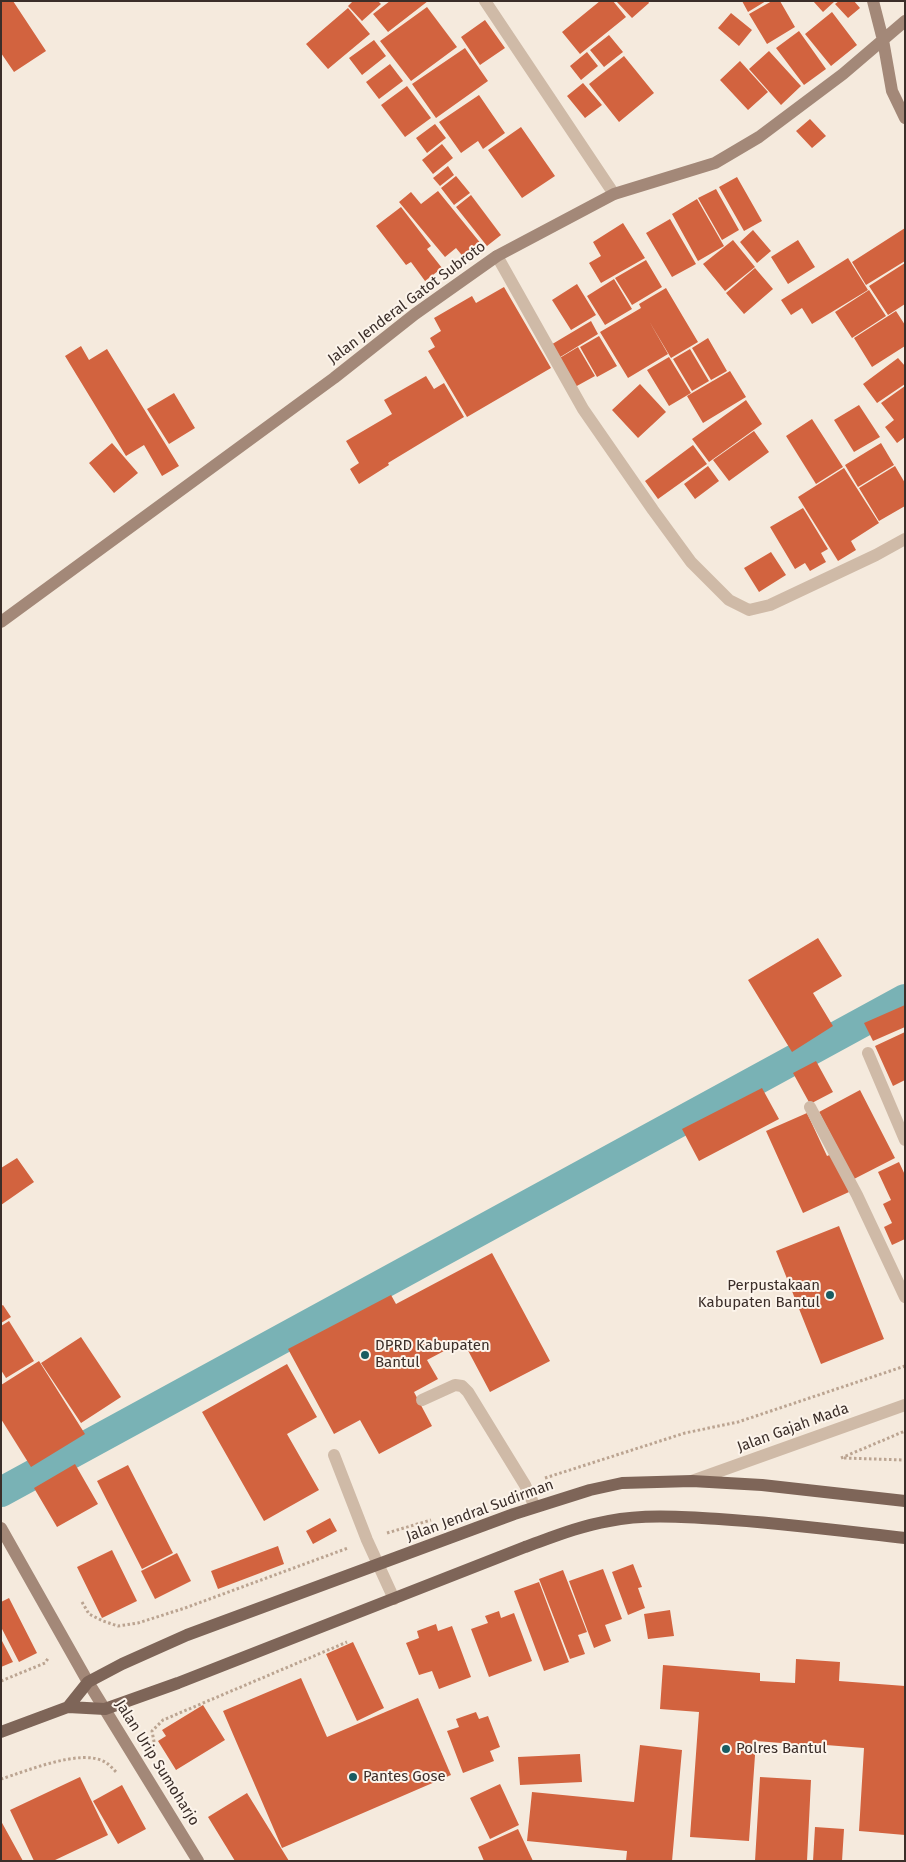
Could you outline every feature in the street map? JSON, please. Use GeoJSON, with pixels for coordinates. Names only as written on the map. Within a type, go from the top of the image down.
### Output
{"type":"FeatureCollection","features":[{"type":"Feature","properties":{"kind":"main road"},"geometry":{"type":"LineString","coordinates":[[873,1],[883,40],[892,91],[905,118]]}},
{"type":"Feature","properties":{"kind":"main road","name":"Jalan Jenderal Gatot Subroto"},"geometry":{"type":"LineString","coordinates":[[1,622],[334,378],[415,314],[497,256],[614,194],[715,162],[759,138],[843,74],[905,21]]}},
{"type":"Feature","properties":{"kind":"main road","name":"Jalan Jendral Sudirman"},"geometry":{"type":"LineString","coordinates":[[88,1682],[122,1664],[187,1635],[535,1508],[590,1490],[622,1483],[692,1481],[762,1485],[905,1501]]}},
{"type":"Feature","properties":{"kind":"main road"},"geometry":{"type":"LineString","coordinates":[[1,1732],[68,1707],[105,1709],[178,1683],[570,1530],[609,1521],[644,1517],[687,1517],[753,1521],[905,1538]]}},
{"type":"Feature","properties":{"kind":"main road","name":"Jalan Urip Sumoharjo"},"geometry":{"type":"LineString","coordinates":[[4,1532],[88,1682],[198,1861]]}},
{"type":"Feature","properties":{"kind":"main road"},"geometry":{"type":"LineString","coordinates":[[68,1707],[88,1682]]}},
{"type":"Feature","properties":{"kind":"street"},"geometry":{"type":"LineString","coordinates":[[486,1],[614,194]]}},
{"type":"Feature","properties":{"kind":"street"},"geometry":{"type":"LineString","coordinates":[[497,256],[583,409],[691,562],[729,600],[749,610],[770,605],[876,555],[905,539]]}},
{"type":"Feature","properties":{"kind":"street"},"geometry":{"type":"LineString","coordinates":[[868,1053],[905,1140]]}},
{"type":"Feature","properties":{"kind":"street"},"geometry":{"type":"LineString","coordinates":[[810,1107],[857,1195],[905,1297]]}},
{"type":"Feature","properties":{"kind":"street"},"geometry":{"type":"LineString","coordinates":[[422,1400],[455,1385],[462,1386],[468,1392],[525,1484],[535,1508]]}},
{"type":"Feature","properties":{"kind":"street","name":"Jalan Gajah Mada"},"geometry":{"type":"LineString","coordinates":[[692,1481],[905,1405]]}},
{"type":"Feature","properties":{"kind":"street"},"geometry":{"type":"LineString","coordinates":[[334,1455],[394,1599]]}},
{"type":"Feature","properties":{"kind":"path"},"geometry":{"type":"LineString","coordinates":[[905,1431],[840,1458],[905,1460]]}},
{"type":"Feature","properties":{"kind":"path"},"geometry":{"type":"LineString","coordinates":[[158,1752],[154,1746],[152,1731],[162,1720],[348,1642]]}},
{"type":"Feature","properties":{"kind":"path"},"geometry":{"type":"LineString","coordinates":[[1,1681],[45,1663],[49,1658],[48,1652]]}},
{"type":"Feature","properties":{"kind":"path"},"geometry":{"type":"LineString","coordinates":[[1,1779],[69,1758],[91,1758],[105,1762],[119,1776]]}},
{"type":"Feature","properties":{"kind":"building"},"geometry":{"type":"Polygon","coordinates":[[[1,1],[13,1],[46,51],[14,72],[1,53],[1,1]]]}},
{"type":"Feature","properties":{"kind":"building"},"geometry":{"type":"Polygon","coordinates":[[[353,1],[378,1],[381,4],[362,21],[348,6],[353,1]]]}},
{"type":"Feature","properties":{"kind":"building"},"geometry":{"type":"Polygon","coordinates":[[[390,1],[428,1],[388,32],[373,14],[390,1]]]}},
{"type":"Feature","properties":{"kind":"building"},"geometry":{"type":"Polygon","coordinates":[[[600,1],[613,1],[626,17],[580,54],[562,32],[600,1]]]}},
{"type":"Feature","properties":{"kind":"building"},"geometry":{"type":"Polygon","coordinates":[[[616,1],[648,1],[649,3],[632,18],[616,1]]]}},
{"type":"Feature","properties":{"kind":"building"},"geometry":{"type":"Polygon","coordinates":[[[742,1],[766,1],[748,12],[742,1]]]}},
{"type":"Feature","properties":{"kind":"building"},"geometry":{"type":"Polygon","coordinates":[[[772,1],[780,1],[795,27],[767,44],[749,14],[772,1]]]}},
{"type":"Feature","properties":{"kind":"building"},"geometry":{"type":"Polygon","coordinates":[[[813,1],[835,1],[823,12],[813,1]]]}},
{"type":"Feature","properties":{"kind":"building"},"geometry":{"type":"Polygon","coordinates":[[[839,1],[854,1],[860,8],[848,18],[835,4],[839,1]]]}},
{"type":"Feature","properties":{"kind":"building"},"geometry":{"type":"Polygon","coordinates":[[[427,7],[457,47],[411,81],[380,41],[427,7]]]}},
{"type":"Feature","properties":{"kind":"building"},"geometry":{"type":"Polygon","coordinates":[[[348,8],[370,34],[328,69],[306,44],[348,8]]]}},
{"type":"Feature","properties":{"kind":"building"},"geometry":{"type":"Polygon","coordinates":[[[832,12],[857,45],[831,66],[805,34],[832,12]]]}},
{"type":"Feature","properties":{"kind":"building"},"geometry":{"type":"Polygon","coordinates":[[[731,13],[752,30],[739,46],[718,28],[731,13]]]}},
{"type":"Feature","properties":{"kind":"building"},"geometry":{"type":"Polygon","coordinates":[[[485,20],[505,48],[480,65],[461,37],[485,20]]]}},
{"type":"Feature","properties":{"kind":"building"},"geometry":{"type":"Polygon","coordinates":[[[799,31],[826,69],[804,85],[776,48],[799,31]]]}},
{"type":"Feature","properties":{"kind":"building"},"geometry":{"type":"Polygon","coordinates":[[[609,35],[623,52],[604,67],[590,50],[609,35]]]}},
{"type":"Feature","properties":{"kind":"building"},"geometry":{"type":"Polygon","coordinates":[[[374,40],[386,56],[362,75],[349,58],[374,40]]]}},
{"type":"Feature","properties":{"kind":"building"},"geometry":{"type":"Polygon","coordinates":[[[465,48],[488,81],[436,118],[412,84],[465,48]]]}},
{"type":"Feature","properties":{"kind":"building"},"geometry":{"type":"Polygon","coordinates":[[[769,51],[801,86],[781,105],[749,69],[769,51]]]}},
{"type":"Feature","properties":{"kind":"building"},"geometry":{"type":"Polygon","coordinates":[[[587,52],[598,66],[581,80],[570,66],[587,52]]]}},
{"type":"Feature","properties":{"kind":"building"},"geometry":{"type":"Polygon","coordinates":[[[624,56],[654,93],[619,122],[589,84],[624,56]]]}},
{"type":"Feature","properties":{"kind":"building"},"geometry":{"type":"Polygon","coordinates":[[[740,61],[768,92],[748,110],[720,80],[740,61]]]}},
{"type":"Feature","properties":{"kind":"building"},"geometry":{"type":"Polygon","coordinates":[[[390,64],[403,81],[379,99],[366,82],[390,64]]]}},
{"type":"Feature","properties":{"kind":"building"},"geometry":{"type":"Polygon","coordinates":[[[583,83],[602,105],[585,118],[567,96],[583,83]]]}},
{"type":"Feature","properties":{"kind":"building"},"geometry":{"type":"Polygon","coordinates":[[[407,86],[431,118],[405,137],[381,105],[407,86]]]}},
{"type":"Feature","properties":{"kind":"building"},"geometry":{"type":"Polygon","coordinates":[[[479,95],[505,133],[483,149],[478,141],[461,153],[439,122],[479,95]]]}},
{"type":"Feature","properties":{"kind":"building"},"geometry":{"type":"Polygon","coordinates":[[[810,119],[826,136],[812,148],[796,131],[810,119]]]}},
{"type":"Feature","properties":{"kind":"building"},"geometry":{"type":"Polygon","coordinates":[[[435,124],[446,138],[427,153],[416,138],[435,124]]]}},
{"type":"Feature","properties":{"kind":"building"},"geometry":{"type":"Polygon","coordinates":[[[521,127],[555,176],[522,198],[488,150],[521,127]]]}},
{"type":"Feature","properties":{"kind":"building"},"geometry":{"type":"Polygon","coordinates":[[[442,144],[453,158],[433,174],[422,160],[442,144]]]}},
{"type":"Feature","properties":{"kind":"building"},"geometry":{"type":"Polygon","coordinates":[[[448,166],[454,175],[440,186],[433,178],[448,166]]]}},
{"type":"Feature","properties":{"kind":"building"},"geometry":{"type":"Polygon","coordinates":[[[456,176],[470,193],[454,205],[441,188],[456,176]]]}},
{"type":"Feature","properties":{"kind":"building"},"geometry":{"type":"Polygon","coordinates":[[[737,177],[762,221],[744,231],[719,187],[737,177]]]}},
{"type":"Feature","properties":{"kind":"building"},"geometry":{"type":"Polygon","coordinates":[[[716,189],[739,230],[722,240],[698,198],[716,189]]]}},
{"type":"Feature","properties":{"kind":"building"},"geometry":{"type":"Polygon","coordinates":[[[438,191],[482,245],[465,259],[456,248],[445,257],[399,202],[411,192],[421,204],[438,191]]]}},
{"type":"Feature","properties":{"kind":"building"},"geometry":{"type":"Polygon","coordinates":[[[471,195],[501,235],[487,246],[456,207],[471,195]]]}},
{"type":"Feature","properties":{"kind":"building"},"geometry":{"type":"Polygon","coordinates":[[[697,199],[724,246],[698,261],[672,214],[697,199]]]}},
{"type":"Feature","properties":{"kind":"building"},"geometry":{"type":"Polygon","coordinates":[[[401,207],[431,246],[427,249],[442,268],[425,281],[411,262],[406,265],[376,226],[401,207]]]}},
{"type":"Feature","properties":{"kind":"building"},"geometry":{"type":"Polygon","coordinates":[[[670,219],[696,264],[672,277],[646,233],[670,219]]]}},
{"type":"Feature","properties":{"kind":"building"},"geometry":{"type":"Polygon","coordinates":[[[623,223],[645,258],[601,283],[589,263],[601,256],[593,242],[623,223]]]}},
{"type":"Feature","properties":{"kind":"building"},"geometry":{"type":"Polygon","coordinates":[[[905,228],[905,261],[866,285],[852,262],[905,228]]]}},
{"type":"Feature","properties":{"kind":"building"},"geometry":{"type":"Polygon","coordinates":[[[753,230],[771,251],[757,263],[740,242],[753,230]]]}},
{"type":"Feature","properties":{"kind":"building"},"geometry":{"type":"Polygon","coordinates":[[[733,240],[755,267],[725,291],[703,264],[733,240]]]}},
{"type":"Feature","properties":{"kind":"building"},"geometry":{"type":"Polygon","coordinates":[[[798,240],[815,267],[788,284],[771,257],[798,240]]]}},
{"type":"Feature","properties":{"kind":"building"},"geometry":{"type":"Polygon","coordinates":[[[848,258],[868,290],[812,324],[802,308],[791,315],[781,300],[848,258]]]}},
{"type":"Feature","properties":{"kind":"building"},"geometry":{"type":"Polygon","coordinates":[[[646,260],[662,287],[632,305],[615,278],[646,260]]]}},
{"type":"Feature","properties":{"kind":"building"},"geometry":{"type":"Polygon","coordinates":[[[905,263],[905,304],[888,315],[869,286],[905,263]]]}},
{"type":"Feature","properties":{"kind":"building"},"geometry":{"type":"Polygon","coordinates":[[[755,268],[773,289],[744,314],[726,293],[755,268]]]}},
{"type":"Feature","properties":{"kind":"building"},"geometry":{"type":"Polygon","coordinates":[[[614,279],[632,309],[605,325],[587,296],[614,279]]]}},
{"type":"Feature","properties":{"kind":"building"},"geometry":{"type":"Polygon","coordinates":[[[577,284],[596,315],[571,330],[552,300],[577,284]]]}},
{"type":"Feature","properties":{"kind":"building"},"geometry":{"type":"Polygon","coordinates":[[[504,287],[551,368],[467,417],[428,351],[435,347],[430,338],[441,331],[434,318],[472,296],[476,303],[504,287]]]}},
{"type":"Feature","properties":{"kind":"building"},"geometry":{"type":"Polygon","coordinates":[[[666,288],[698,342],[671,358],[649,321],[668,354],[628,378],[600,332],[641,308],[639,304],[666,288]]]}},
{"type":"Feature","properties":{"kind":"building"},"geometry":{"type":"Polygon","coordinates":[[[869,290],[886,316],[852,338],[835,312],[869,290]]]}},
{"type":"Feature","properties":{"kind":"building"},"geometry":{"type":"Polygon","coordinates":[[[896,311],[905,325],[905,346],[872,367],[854,338],[896,311]]]}},
{"type":"Feature","properties":{"kind":"building"},"geometry":{"type":"Polygon","coordinates":[[[591,321],[598,334],[557,359],[549,346],[591,321]]]}},
{"type":"Feature","properties":{"kind":"building"},"geometry":{"type":"Polygon","coordinates":[[[599,336],[617,366],[597,377],[580,347],[599,336]]]}},
{"type":"Feature","properties":{"kind":"building"},"geometry":{"type":"Polygon","coordinates":[[[708,338],[727,371],[711,380],[692,348],[708,338]]]}},
{"type":"Feature","properties":{"kind":"building"},"geometry":{"type":"Polygon","coordinates":[[[81,346],[89,360],[107,349],[179,466],[162,476],[144,445],[126,456],[65,356],[81,346]]]}},
{"type":"Feature","properties":{"kind":"building"},"geometry":{"type":"Polygon","coordinates":[[[578,347],[595,376],[575,387],[558,359],[578,347]]]}},
{"type":"Feature","properties":{"kind":"building"},"geometry":{"type":"Polygon","coordinates":[[[690,349],[709,381],[692,391],[673,359],[690,349]]]}},
{"type":"Feature","properties":{"kind":"building"},"geometry":{"type":"Polygon","coordinates":[[[669,357],[691,393],[669,406],[647,370],[669,357]]]}},
{"type":"Feature","properties":{"kind":"building"},"geometry":{"type":"Polygon","coordinates":[[[898,358],[905,366],[905,384],[877,403],[863,384],[898,358]]]}},
{"type":"Feature","properties":{"kind":"building"},"geometry":{"type":"Polygon","coordinates":[[[730,371],[746,397],[703,423],[687,396],[730,371]]]}},
{"type":"Feature","properties":{"kind":"building"},"geometry":{"type":"Polygon","coordinates":[[[426,376],[434,389],[444,383],[464,417],[388,463],[389,465],[359,484],[350,469],[359,463],[346,441],[392,414],[384,400],[426,376]]]}},
{"type":"Feature","properties":{"kind":"building"},"geometry":{"type":"Polygon","coordinates":[[[640,384],[666,412],[638,438],[612,410],[640,384]]]}},
{"type":"Feature","properties":{"kind":"building"},"geometry":{"type":"Polygon","coordinates":[[[905,386],[905,437],[897,443],[885,427],[894,420],[881,403],[905,386]]]}},
{"type":"Feature","properties":{"kind":"building"},"geometry":{"type":"Polygon","coordinates":[[[174,393],[195,428],[169,444],[147,409],[174,393]]]}},
{"type":"Feature","properties":{"kind":"building"},"geometry":{"type":"Polygon","coordinates":[[[746,400],[762,424],[709,462],[692,439],[746,400]]]}},
{"type":"Feature","properties":{"kind":"building"},"geometry":{"type":"Polygon","coordinates":[[[859,405],[880,437],[854,452],[834,420],[859,405]]]}},
{"type":"Feature","properties":{"kind":"building"},"geometry":{"type":"Polygon","coordinates":[[[812,419],[843,467],[816,484],[786,436],[812,419]]]}},
{"type":"Feature","properties":{"kind":"building"},"geometry":{"type":"Polygon","coordinates":[[[754,431],[769,452],[729,481],[713,460],[754,431]]]}},
{"type":"Feature","properties":{"kind":"building"},"geometry":{"type":"Polygon","coordinates":[[[112,443],[138,473],[114,493],[89,463],[112,443]]]}},
{"type":"Feature","properties":{"kind":"building"},"geometry":{"type":"Polygon","coordinates":[[[881,443],[894,465],[858,487],[845,465],[881,443]]]}},
{"type":"Feature","properties":{"kind":"building"},"geometry":{"type":"Polygon","coordinates":[[[693,445],[707,464],[658,499],[645,481],[693,445]]]}},
{"type":"Feature","properties":{"kind":"building"},"geometry":{"type":"Polygon","coordinates":[[[708,466],[719,481],[695,499],[684,484],[708,466]]]}},
{"type":"Feature","properties":{"kind":"building"},"geometry":{"type":"Polygon","coordinates":[[[895,466],[905,483],[905,506],[879,521],[859,488],[895,466]]]}},
{"type":"Feature","properties":{"kind":"building"},"geometry":{"type":"Polygon","coordinates":[[[844,468],[879,523],[851,541],[856,550],[838,561],[798,497],[844,468]]]}},
{"type":"Feature","properties":{"kind":"building"},"geometry":{"type":"Polygon","coordinates":[[[803,508],[828,549],[821,553],[826,562],[810,571],[805,563],[795,569],[770,527],[803,508]]]}},
{"type":"Feature","properties":{"kind":"building"},"geometry":{"type":"Polygon","coordinates":[[[771,552],[786,575],[759,592],[744,568],[771,552]]]}},
{"type":"Feature","properties":{"kind":"building"},"geometry":{"type":"Polygon","coordinates":[[[818,938],[842,976],[813,993],[833,1026],[792,1052],[748,980],[818,938]]]}},
{"type":"Feature","properties":{"kind":"building"},"geometry":{"type":"Polygon","coordinates":[[[905,1005],[905,1027],[873,1041],[864,1023],[905,1005]]]}},
{"type":"Feature","properties":{"kind":"building"},"geometry":{"type":"Polygon","coordinates":[[[905,1032],[905,1080],[893,1086],[875,1046],[905,1032]]]}},
{"type":"Feature","properties":{"kind":"building"},"geometry":{"type":"Polygon","coordinates":[[[816,1061],[833,1092],[810,1104],[793,1073],[816,1061]]]}},
{"type":"Feature","properties":{"kind":"building"},"geometry":{"type":"Polygon","coordinates":[[[762,1088],[779,1119],[699,1161],[682,1129],[762,1088]]]}},
{"type":"Feature","properties":{"kind":"building"},"geometry":{"type":"Polygon","coordinates":[[[860,1090],[895,1158],[854,1179],[819,1112],[860,1090]]]}},
{"type":"Feature","properties":{"kind":"building"},"geometry":{"type":"Polygon","coordinates":[[[807,1113],[827,1156],[832,1154],[849,1192],[803,1213],[766,1131],[807,1113]]]}},
{"type":"Feature","properties":{"kind":"building"},"geometry":{"type":"Polygon","coordinates":[[[17,1158],[34,1182],[1,1205],[1,1168],[17,1158]]]}},
{"type":"Feature","properties":{"kind":"building"},"geometry":{"type":"Polygon","coordinates":[[[899,1162],[905,1175],[905,1239],[892,1245],[884,1227],[892,1223],[883,1204],[891,1200],[878,1172],[899,1162]]]}},
{"type":"Feature","properties":{"kind":"building","name":"Perpustakaan Kabupaten Bantul"},"geometry":{"type":"Polygon","coordinates":[[[839,1226],[884,1339],[821,1364],[776,1251],[839,1226]]]}},
{"type":"Feature","properties":{"kind":"building","name":"DPRD Kabupaten Bantul"},"geometry":{"type":"Polygon","coordinates":[[[492,1253],[550,1361],[490,1392],[463,1341],[427,1360],[438,1379],[414,1392],[432,1426],[379,1454],[360,1420],[334,1434],[288,1349],[391,1295],[396,1304],[492,1253]]]}},
{"type":"Feature","properties":{"kind":"building"},"geometry":{"type":"Polygon","coordinates":[[[3,1305],[11,1317],[1,1323],[1,1306],[3,1305]]]}},
{"type":"Feature","properties":{"kind":"building"},"geometry":{"type":"Polygon","coordinates":[[[9,1321],[34,1361],[6,1378],[1,1370],[1,1326],[9,1321]]]}},
{"type":"Feature","properties":{"kind":"building"},"geometry":{"type":"Polygon","coordinates":[[[81,1337],[121,1397],[81,1423],[41,1363],[81,1337]]]}},
{"type":"Feature","properties":{"kind":"building"},"geometry":{"type":"Polygon","coordinates":[[[39,1361],[85,1434],[31,1467],[1,1419],[1,1385],[39,1361]]]}},
{"type":"Feature","properties":{"kind":"building"},"geometry":{"type":"Polygon","coordinates":[[[287,1364],[317,1417],[287,1434],[319,1490],[264,1521],[202,1412],[287,1364]]]}},
{"type":"Feature","properties":{"kind":"building"},"geometry":{"type":"Polygon","coordinates":[[[75,1464],[98,1504],[57,1527],[34,1488],[75,1464]]]}},
{"type":"Feature","properties":{"kind":"building"},"geometry":{"type":"Polygon","coordinates":[[[128,1465],[173,1553],[142,1569],[97,1481],[128,1465]]]}},
{"type":"Feature","properties":{"kind":"building"},"geometry":{"type":"Polygon","coordinates":[[[330,1518],[337,1531],[313,1544],[306,1531],[330,1518]]]}},
{"type":"Feature","properties":{"kind":"building"},"geometry":{"type":"Polygon","coordinates":[[[278,1546],[284,1564],[218,1589],[211,1571],[278,1546]]]}},
{"type":"Feature","properties":{"kind":"building"},"geometry":{"type":"Polygon","coordinates":[[[112,1550],[137,1601],[102,1618],[77,1567],[112,1550]]]}},
{"type":"Feature","properties":{"kind":"building"},"geometry":{"type":"Polygon","coordinates":[[[177,1553],[191,1581],[155,1599],[141,1571],[177,1553]]]}},
{"type":"Feature","properties":{"kind":"building"},"geometry":{"type":"Polygon","coordinates":[[[633,1564],[642,1587],[638,1588],[645,1608],[628,1615],[612,1572],[633,1564]]]}},
{"type":"Feature","properties":{"kind":"building"},"geometry":{"type":"Polygon","coordinates":[[[603,1569],[622,1619],[605,1625],[611,1641],[594,1648],[569,1581],[603,1569]]]}},
{"type":"Feature","properties":{"kind":"building"},"geometry":{"type":"Polygon","coordinates":[[[563,1570],[587,1632],[578,1635],[585,1654],[570,1659],[539,1579],[563,1570]]]}},
{"type":"Feature","properties":{"kind":"building"},"geometry":{"type":"Polygon","coordinates":[[[539,1582],[569,1662],[544,1671],[514,1591],[539,1582]]]}},
{"type":"Feature","properties":{"kind":"building"},"geometry":{"type":"Polygon","coordinates":[[[9,1598],[37,1653],[19,1662],[1,1627],[1,1602],[9,1598]]]}},
{"type":"Feature","properties":{"kind":"building"},"geometry":{"type":"Polygon","coordinates":[[[670,1610],[674,1636],[648,1639],[644,1614],[670,1610]]]}},
{"type":"Feature","properties":{"kind":"building"},"geometry":{"type":"Polygon","coordinates":[[[499,1611],[501,1618],[514,1613],[532,1661],[489,1677],[471,1629],[488,1623],[485,1616],[499,1611]]]}},
{"type":"Feature","properties":{"kind":"building"},"geometry":{"type":"Polygon","coordinates":[[[436,1624],[438,1631],[452,1626],[471,1677],[439,1689],[432,1671],[419,1675],[406,1643],[419,1638],[417,1631],[436,1624]]]}},
{"type":"Feature","properties":{"kind":"building"},"geometry":{"type":"Polygon","coordinates":[[[1,1639],[13,1662],[1,1667],[1,1639]]]}},
{"type":"Feature","properties":{"kind":"building"},"geometry":{"type":"Polygon","coordinates":[[[353,1642],[384,1708],[357,1721],[326,1654],[353,1642]]]}},
{"type":"Feature","properties":{"kind":"building","name":"Polres Bantul"},"geometry":{"type":"Polygon","coordinates":[[[796,1659],[840,1662],[839,1681],[905,1686],[905,1835],[859,1831],[864,1748],[826,1745],[825,1753],[794,1751],[794,1744],[756,1741],[749,1841],[690,1837],[699,1712],[660,1709],[663,1665],[760,1673],[760,1681],[795,1683],[796,1659]]]}},
{"type":"Feature","properties":{"kind":"building"},"geometry":{"type":"Polygon","coordinates":[[[301,1678],[327,1737],[418,1698],[451,1775],[282,1848],[223,1711],[301,1678]]]}},
{"type":"Feature","properties":{"kind":"building"},"geometry":{"type":"Polygon","coordinates":[[[203,1705],[225,1740],[176,1770],[158,1741],[166,1736],[162,1730],[203,1705]]]}},
{"type":"Feature","properties":{"kind":"building"},"geometry":{"type":"Polygon","coordinates":[[[476,1712],[479,1719],[488,1716],[500,1747],[490,1751],[494,1761],[463,1773],[447,1731],[459,1727],[456,1719],[476,1712]]]}},
{"type":"Feature","properties":{"kind":"building"},"geometry":{"type":"Polygon","coordinates":[[[640,1745],[682,1750],[672,1861],[626,1861],[627,1851],[527,1841],[532,1792],[634,1802],[640,1745]]]}},
{"type":"Feature","properties":{"kind":"building"},"geometry":{"type":"Polygon","coordinates":[[[580,1754],[582,1782],[520,1785],[518,1757],[580,1754]]]}},
{"type":"Feature","properties":{"kind":"building"},"geometry":{"type":"Polygon","coordinates":[[[80,1777],[108,1835],[53,1861],[34,1861],[10,1810],[80,1777]]]}},
{"type":"Feature","properties":{"kind":"building"},"geometry":{"type":"Polygon","coordinates":[[[760,1777],[811,1780],[807,1861],[755,1861],[760,1777]]]}},
{"type":"Feature","properties":{"kind":"building"},"geometry":{"type":"Polygon","coordinates":[[[500,1784],[519,1825],[490,1839],[470,1798],[500,1784]]]}},
{"type":"Feature","properties":{"kind":"building"},"geometry":{"type":"Polygon","coordinates":[[[122,1785],[146,1829],[118,1844],[93,1801],[122,1785]]]}},
{"type":"Feature","properties":{"kind":"building"},"geometry":{"type":"Polygon","coordinates":[[[247,1793],[289,1861],[235,1861],[208,1817],[247,1793]]]}},
{"type":"Feature","properties":{"kind":"building"},"geometry":{"type":"Polygon","coordinates":[[[1,1821],[23,1861],[1,1861],[1,1821]]]}},
{"type":"Feature","properties":{"kind":"building"},"geometry":{"type":"Polygon","coordinates":[[[815,1827],[844,1829],[842,1861],[813,1861],[815,1827]]]}},
{"type":"Feature","properties":{"kind":"building"},"geometry":{"type":"Polygon","coordinates":[[[518,1829],[533,1861],[484,1861],[478,1847],[518,1829]]]}},
{"type":"Feature","properties":{"kind":"waterway"},"geometry":{"type":"LineString","coordinates":[[1,1492],[905,999]]}},
{"type":"Feature","properties":{"kind":"place","name":"Perpustakaan Kabupaten Bantul"},"geometry":{"type":"Point","coordinates":[830,1295]}},
{"type":"Feature","properties":{"kind":"place","name":"DPRD Kabupaten Bantul"},"geometry":{"type":"Point","coordinates":[365,1355]}},
{"type":"Feature","properties":{"kind":"place","name":"Polres Bantul"},"geometry":{"type":"Point","coordinates":[726,1749]}},
{"type":"Feature","properties":{"kind":"place","name":"Pantes Gose"},"geometry":{"type":"Point","coordinates":[353,1777]}}]}
